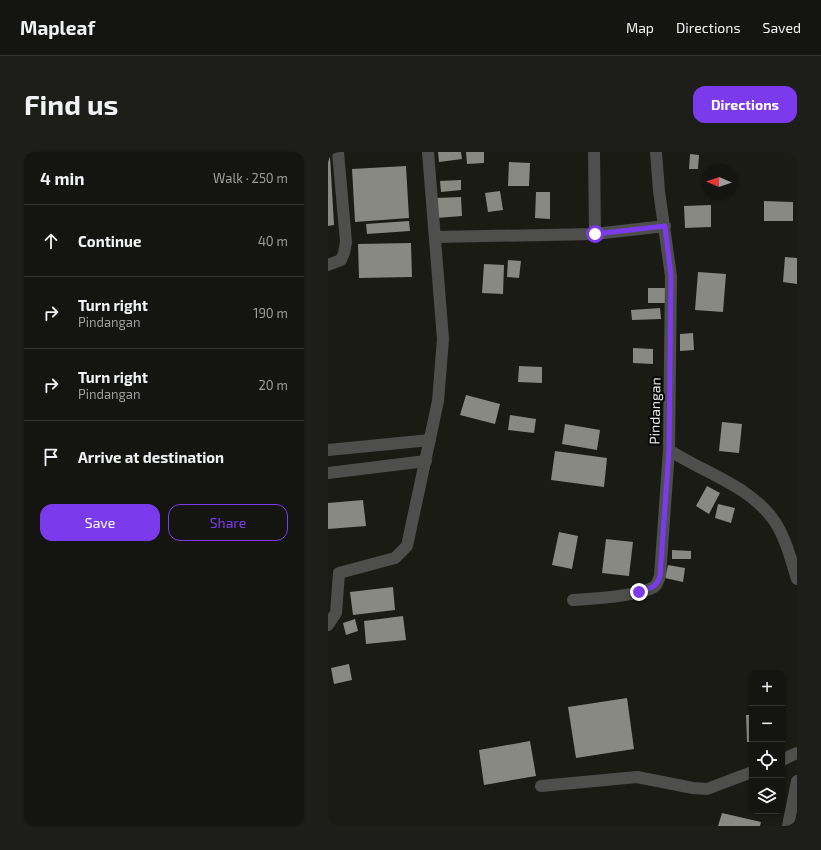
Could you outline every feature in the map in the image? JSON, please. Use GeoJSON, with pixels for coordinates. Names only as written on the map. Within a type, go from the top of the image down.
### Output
{"type":"FeatureCollection","features":[{"type":"Feature","properties":{"kind":"street"},"geometry":{"type":"LineString","coordinates":[[328,264],[341,260],[346,242],[338,152]]}},
{"type":"Feature","properties":{"kind":"street"},"geometry":{"type":"LineString","coordinates":[[328,625],[336,613],[333,573],[388,561],[404,551],[410,534],[426,461],[438,401],[443,339],[428,152]]}},
{"type":"Feature","properties":{"kind":"street"},"geometry":{"type":"LineString","coordinates":[[594,152],[595,234]]}},
{"type":"Feature","properties":{"kind":"street","name":"Pindangan"},"geometry":{"type":"LineString","coordinates":[[572,600],[639,592],[653,587],[658,583],[669,450],[671,276],[659,190],[656,152]]}},
{"type":"Feature","properties":{"kind":"street"},"geometry":{"type":"LineString","coordinates":[[435,237],[595,234],[665,226]]}},
{"type":"Feature","properties":{"kind":"street"},"geometry":{"type":"LineString","coordinates":[[328,450],[430,440]]}},
{"type":"Feature","properties":{"kind":"street"},"geometry":{"type":"LineString","coordinates":[[669,450],[691,464],[750,496],[762,507],[775,522],[784,538],[797,579]]}},
{"type":"Feature","properties":{"kind":"street"},"geometry":{"type":"LineString","coordinates":[[328,473],[426,461]]}},
{"type":"Feature","properties":{"kind":"street"},"geometry":{"type":"LineString","coordinates":[[785,759],[797,753]]}},
{"type":"Feature","properties":{"kind":"street"},"geometry":{"type":"LineString","coordinates":[[541,786],[637,777],[692,788],[707,789],[749,773]]}},
{"type":"Feature","properties":{"kind":"street"},"geometry":{"type":"LineString","coordinates":[[788,826],[797,781]]}},
{"type":"Feature","properties":{"kind":"building"},"geometry":{"type":"Polygon","coordinates":[[[438,152],[461,152],[462,159],[439,162],[438,152]]]}},
{"type":"Feature","properties":{"kind":"building"},"geometry":{"type":"Polygon","coordinates":[[[466,152],[484,152],[484,163],[467,164],[466,152]]]}},
{"type":"Feature","properties":{"kind":"building"},"geometry":{"type":"Polygon","coordinates":[[[690,154],[699,155],[698,169],[689,169],[690,154]]]}},
{"type":"Feature","properties":{"kind":"building"},"geometry":{"type":"Polygon","coordinates":[[[328,156],[330,156],[334,225],[328,226],[328,156]]]}},
{"type":"Feature","properties":{"kind":"building"},"geometry":{"type":"Polygon","coordinates":[[[509,162],[530,163],[529,186],[508,186],[509,162]]]}},
{"type":"Feature","properties":{"kind":"building"},"geometry":{"type":"Polygon","coordinates":[[[406,166],[409,218],[355,222],[352,169],[406,166]]]}},
{"type":"Feature","properties":{"kind":"building"},"geometry":{"type":"Polygon","coordinates":[[[461,180],[461,190],[441,192],[440,181],[461,180]]]}},
{"type":"Feature","properties":{"kind":"building"},"geometry":{"type":"Polygon","coordinates":[[[500,191],[503,210],[488,212],[485,193],[500,191]]]}},
{"type":"Feature","properties":{"kind":"building"},"geometry":{"type":"Polygon","coordinates":[[[536,192],[550,192],[550,219],[535,218],[536,192]]]}},
{"type":"Feature","properties":{"kind":"building"},"geometry":{"type":"Polygon","coordinates":[[[461,197],[462,216],[437,218],[436,198],[461,197]]]}},
{"type":"Feature","properties":{"kind":"building"},"geometry":{"type":"Polygon","coordinates":[[[764,201],[793,202],[793,221],[764,221],[764,201]]]}},
{"type":"Feature","properties":{"kind":"building"},"geometry":{"type":"Polygon","coordinates":[[[711,205],[711,227],[685,228],[684,206],[711,205]]]}},
{"type":"Feature","properties":{"kind":"building"},"geometry":{"type":"Polygon","coordinates":[[[409,221],[410,231],[367,234],[366,224],[409,221]]]}},
{"type":"Feature","properties":{"kind":"building"},"geometry":{"type":"Polygon","coordinates":[[[411,243],[412,277],[359,278],[358,244],[411,243]]]}},
{"type":"Feature","properties":{"kind":"building"},"geometry":{"type":"Polygon","coordinates":[[[785,257],[797,258],[797,284],[783,282],[785,257]]]}},
{"type":"Feature","properties":{"kind":"building"},"geometry":{"type":"Polygon","coordinates":[[[508,260],[521,261],[519,278],[507,277],[508,260]]]}},
{"type":"Feature","properties":{"kind":"building"},"geometry":{"type":"Polygon","coordinates":[[[484,264],[504,265],[503,294],[482,293],[484,264]]]}},
{"type":"Feature","properties":{"kind":"building"},"geometry":{"type":"Polygon","coordinates":[[[698,272],[726,274],[723,312],[695,310],[698,272]]]}},
{"type":"Feature","properties":{"kind":"building"},"geometry":{"type":"Polygon","coordinates":[[[648,288],[665,288],[665,303],[648,303],[648,288]]]}},
{"type":"Feature","properties":{"kind":"building"},"geometry":{"type":"Polygon","coordinates":[[[660,308],[661,319],[632,320],[631,310],[660,308]]]}},
{"type":"Feature","properties":{"kind":"building"},"geometry":{"type":"Polygon","coordinates":[[[693,333],[694,350],[680,351],[680,334],[693,333]]]}},
{"type":"Feature","properties":{"kind":"building"},"geometry":{"type":"Polygon","coordinates":[[[633,348],[653,349],[653,364],[633,363],[633,348]]]}},
{"type":"Feature","properties":{"kind":"building"},"geometry":{"type":"Polygon","coordinates":[[[519,366],[542,367],[542,383],[518,382],[519,366]]]}},
{"type":"Feature","properties":{"kind":"building"},"geometry":{"type":"Polygon","coordinates":[[[466,395],[500,404],[495,424],[460,415],[466,395]]]}},
{"type":"Feature","properties":{"kind":"building"},"geometry":{"type":"Polygon","coordinates":[[[510,415],[536,419],[534,433],[508,430],[510,415]]]}},
{"type":"Feature","properties":{"kind":"building"},"geometry":{"type":"Polygon","coordinates":[[[722,422],[742,424],[739,453],[719,451],[722,422]]]}},
{"type":"Feature","properties":{"kind":"building"},"geometry":{"type":"Polygon","coordinates":[[[565,424],[600,430],[597,450],[562,444],[565,424]]]}},
{"type":"Feature","properties":{"kind":"building"},"geometry":{"type":"Polygon","coordinates":[[[555,451],[607,458],[604,487],[551,480],[555,451]]]}},
{"type":"Feature","properties":{"kind":"building"},"geometry":{"type":"Polygon","coordinates":[[[707,486],[720,493],[709,514],[696,506],[707,486]]]}},
{"type":"Feature","properties":{"kind":"building"},"geometry":{"type":"Polygon","coordinates":[[[363,500],[366,526],[328,529],[328,503],[363,500]]]}},
{"type":"Feature","properties":{"kind":"building"},"geometry":{"type":"Polygon","coordinates":[[[718,504],[735,508],[731,523],[715,518],[718,504]]]}},
{"type":"Feature","properties":{"kind":"building"},"geometry":{"type":"Polygon","coordinates":[[[559,532],[578,536],[572,569],[552,565],[559,532]]]}},
{"type":"Feature","properties":{"kind":"building"},"geometry":{"type":"Polygon","coordinates":[[[606,539],[633,542],[629,576],[602,573],[606,539]]]}},
{"type":"Feature","properties":{"kind":"building"},"geometry":{"type":"Polygon","coordinates":[[[672,550],[691,551],[691,559],[672,559],[672,550]]]}},
{"type":"Feature","properties":{"kind":"building"},"geometry":{"type":"Polygon","coordinates":[[[668,565],[685,568],[683,582],[665,578],[668,565]]]}},
{"type":"Feature","properties":{"kind":"building"},"geometry":{"type":"Polygon","coordinates":[[[393,587],[395,610],[353,615],[350,592],[393,587]]]}},
{"type":"Feature","properties":{"kind":"building"},"geometry":{"type":"Polygon","coordinates":[[[403,616],[406,640],[366,644],[364,621],[403,616]]]}},
{"type":"Feature","properties":{"kind":"building"},"geometry":{"type":"Polygon","coordinates":[[[355,619],[358,631],[346,635],[343,623],[355,619]]]}},
{"type":"Feature","properties":{"kind":"building"},"geometry":{"type":"Polygon","coordinates":[[[349,664],[352,680],[334,684],[331,668],[349,664]]]}},
{"type":"Feature","properties":{"kind":"building"},"geometry":{"type":"Polygon","coordinates":[[[627,698],[634,749],[576,758],[568,707],[627,698]]]}},
{"type":"Feature","properties":{"kind":"building"},"geometry":{"type":"Polygon","coordinates":[[[746,715],[749,715],[749,742],[747,742],[746,715]]]}},
{"type":"Feature","properties":{"kind":"building"},"geometry":{"type":"Polygon","coordinates":[[[530,741],[536,776],[484,785],[479,750],[530,741]]]}},
{"type":"Feature","properties":{"kind":"building"},"geometry":{"type":"Polygon","coordinates":[[[722,813],[761,822],[760,826],[718,826],[722,813]]]}},
{"type":"Feature","properties":{"kind":"route"},"geometry":{"type":"LineString","coordinates":[[595,234],[665,226],[671,276],[669,450],[660,576],[658,583],[653,587],[639,592]]}}]}
